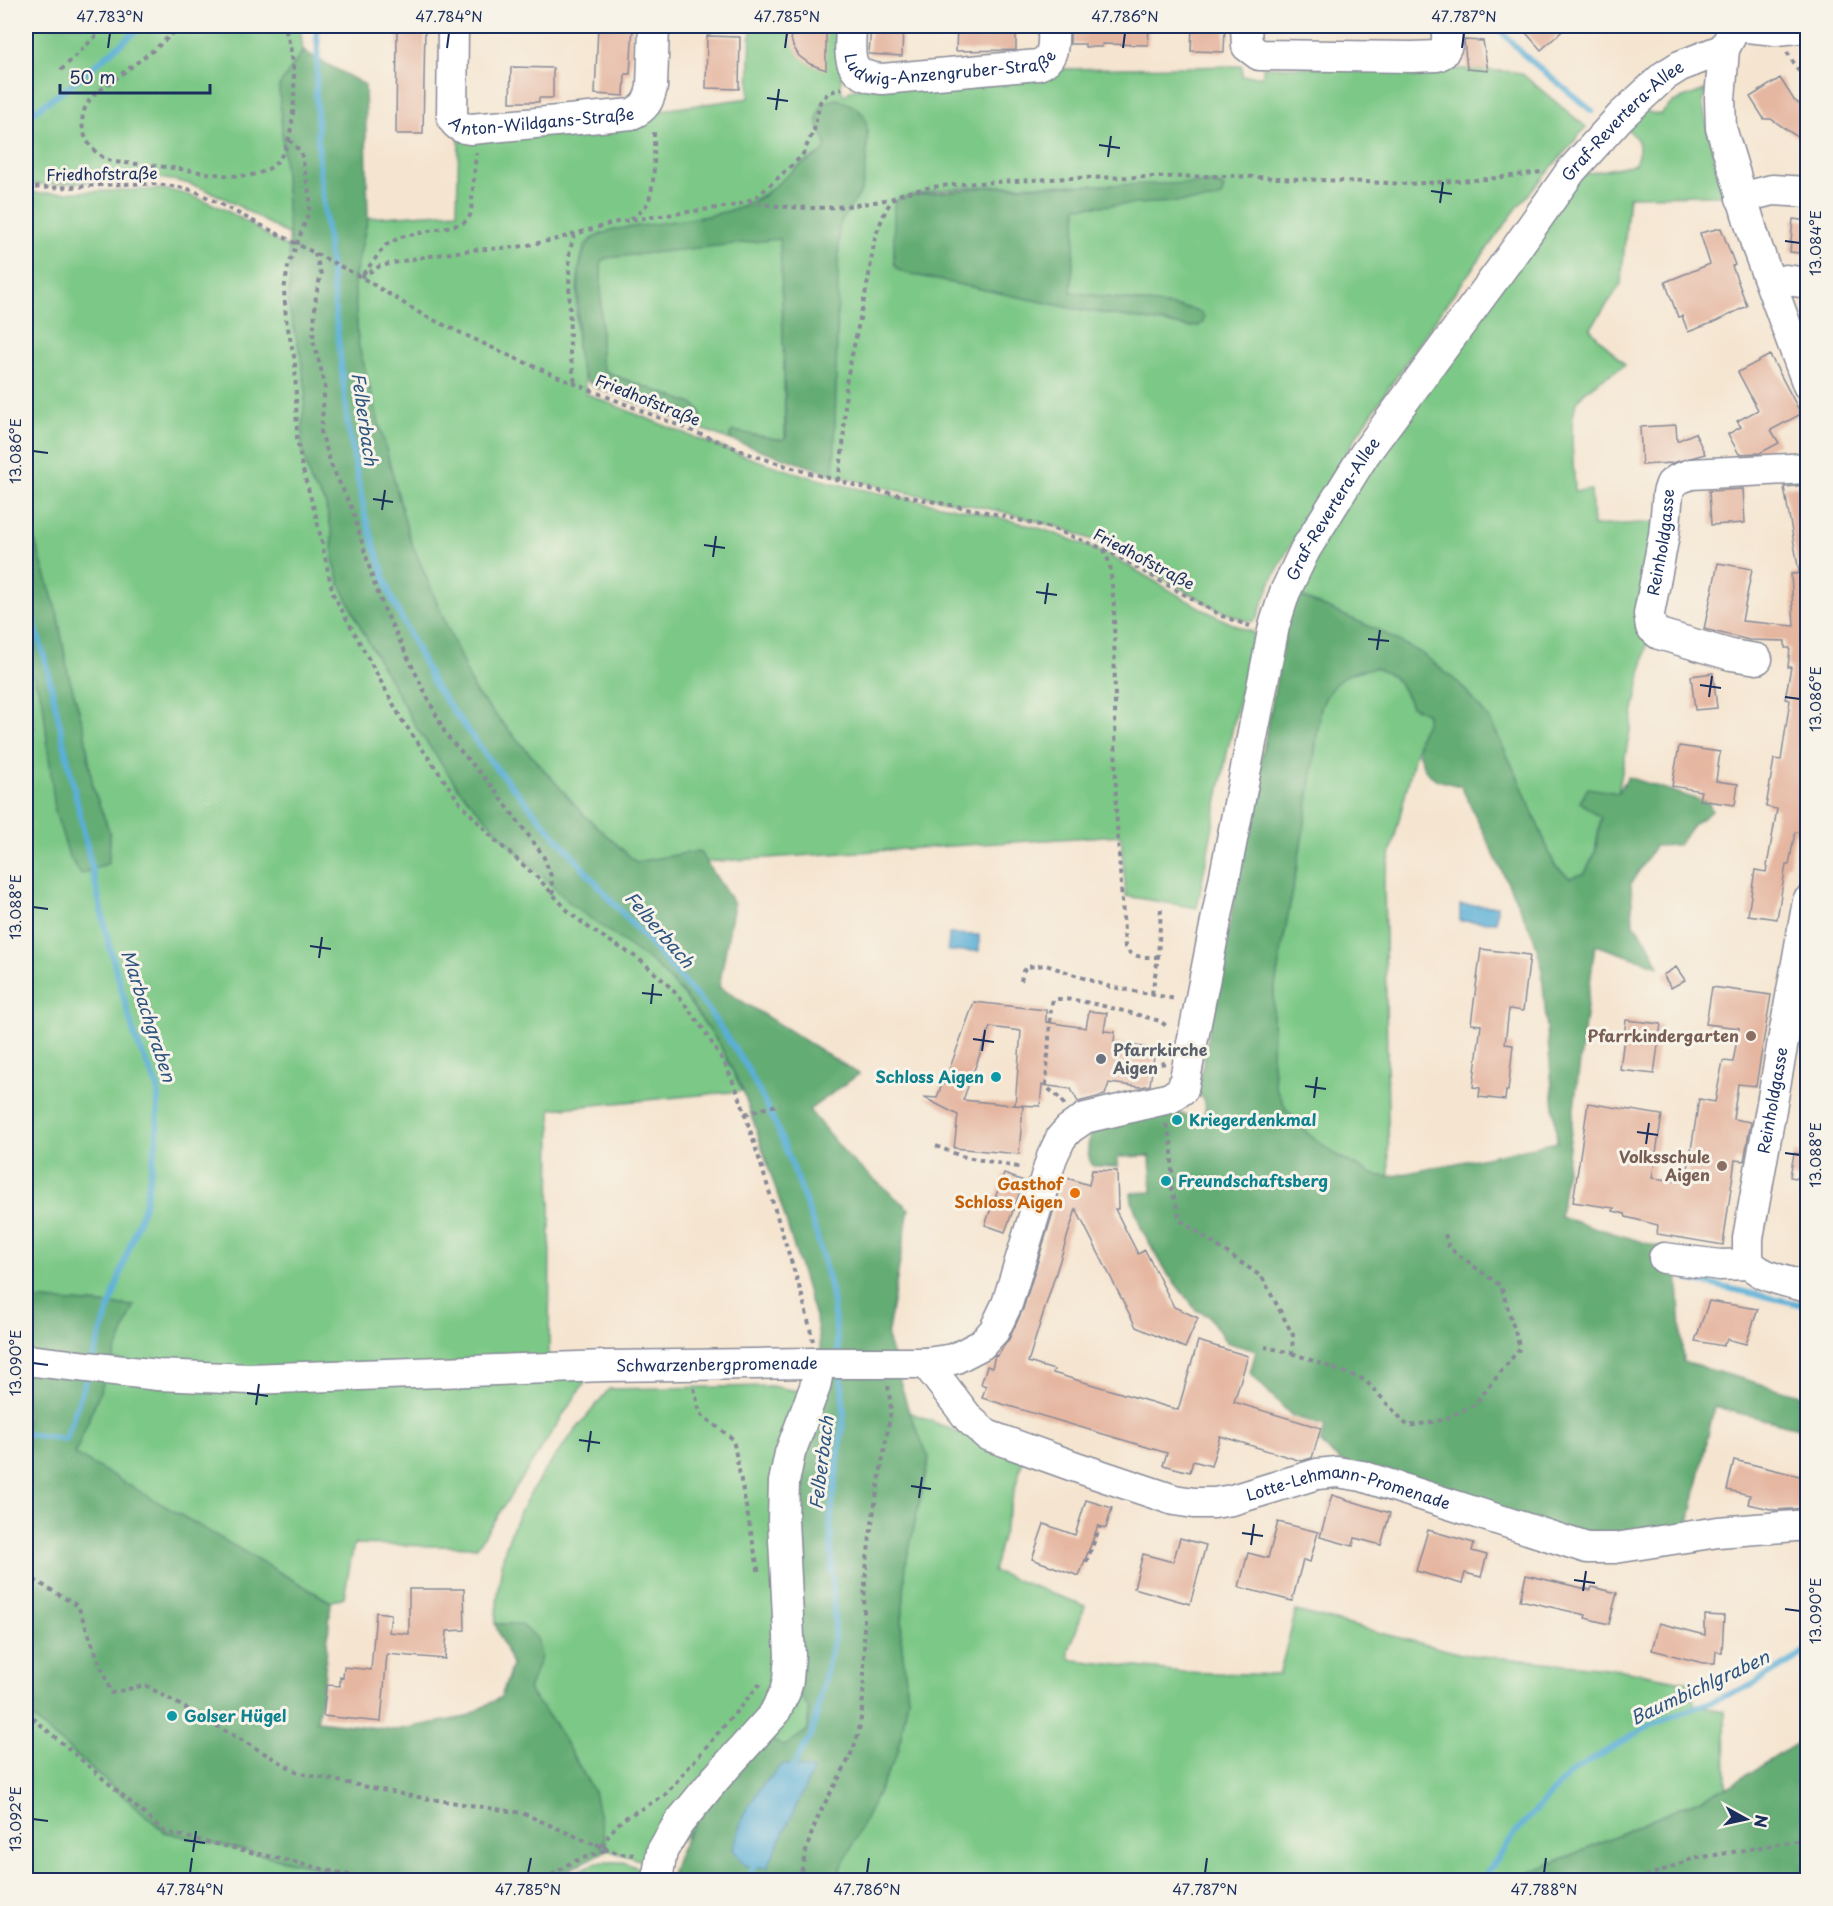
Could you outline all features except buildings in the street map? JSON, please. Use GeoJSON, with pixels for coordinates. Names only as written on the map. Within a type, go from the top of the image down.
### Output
{"type":"FeatureCollection","features":[{"type":"Feature","properties":{"kind":"street","name":"Anton-Wildgans-Straße"},"geometry":{"type":"LineString","coordinates":[[453,26],[452,118],[455,125],[471,129],[632,114],[646,105],[650,97],[654,26]]}},
{"type":"Feature","properties":{"kind":"street","name":"Ludwig-Anzengruber-Straße"},"geometry":{"type":"LineString","coordinates":[[851,26],[851,61],[858,73],[866,77],[882,79],[1045,63],[1052,53],[1053,26]]}},
{"type":"Feature","properties":{"kind":"street"},"geometry":{"type":"LineString","coordinates":[[1246,26],[1247,46],[1259,55],[1412,57],[1443,54],[1447,45],[1447,26]]}},
{"type":"Feature","properties":{"kind":"street"},"geometry":{"type":"LineString","coordinates":[[1795,28],[1761,29],[1732,34],[1720,99],[1721,128],[1741,198],[1808,385]]}},
{"type":"Feature","properties":{"kind":"street","name":"Graf-Revertera-Allee"},"geometry":{"type":"LineString","coordinates":[[1166,1098],[1182,1091],[1186,1081],[1273,631],[1285,592],[1305,550],[1364,455],[1511,256],[1570,171],[1621,116],[1664,76],[1732,34]]}},
{"type":"Feature","properties":{"kind":"street"},"geometry":{"type":"LineString","coordinates":[[1741,198],[1772,190],[1808,192]]}},
{"type":"Feature","properties":{"kind":"street"},"geometry":{"type":"LineString","coordinates":[[1771,284],[1786,280],[1808,283]]}},
{"type":"Feature","properties":{"kind":"street","name":"Reinholdgasse"},"geometry":{"type":"LineString","coordinates":[[1757,659],[1731,655],[1668,637],[1654,632],[1651,627],[1649,614],[1664,535],[1668,494],[1671,484],[1678,478],[1691,474],[1808,468]]}},
{"type":"Feature","properties":{"kind":"street","name":"Reinholdgasse"},"geometry":{"type":"LineString","coordinates":[[1750,1264],[1748,1238],[1808,901]]}},
{"type":"Feature","properties":{"kind":"street","name":"Schwarzenbergpromenade"},"geometry":{"type":"LineString","coordinates":[[26,1360],[88,1368],[249,1380],[606,1366],[926,1363],[954,1359],[981,1345],[994,1331],[1007,1304],[1047,1171],[1061,1138],[1069,1128],[1085,1118],[1166,1098]]}},
{"type":"Feature","properties":{"kind":"street"},"geometry":{"type":"LineString","coordinates":[[1664,1258],[1720,1265],[1750,1264],[1760,1272],[1808,1287]]}},
{"type":"Feature","properties":{"kind":"street"},"geometry":{"type":"LineString","coordinates":[[658,1869],[678,1824],[774,1714],[785,1692],[790,1656],[783,1531],[784,1482],[790,1454],[817,1377],[833,1363]]}},
{"type":"Feature","properties":{"kind":"street","name":"Lotte-Lehmann-Promenade"},"geometry":{"type":"LineString","coordinates":[[926,1363],[969,1419],[987,1435],[1096,1474],[1189,1503],[1232,1500],[1295,1480],[1337,1472],[1362,1476],[1587,1548],[1615,1548],[1718,1532],[1808,1525]]}},
{"type":"Feature","properties":{"kind":"path"},"geometry":{"type":"LineString","coordinates":[[61,70],[106,26]]}},
{"type":"Feature","properties":{"kind":"path"},"geometry":{"type":"LineString","coordinates":[[181,26],[87,102],[82,113],[82,124],[88,142],[96,153],[114,162],[235,177],[249,177],[263,173],[275,164],[285,150],[289,140],[294,106],[291,49],[284,26]]}},
{"type":"Feature","properties":{"kind":"path"},"geometry":{"type":"LineString","coordinates":[[1795,28],[1787,54],[1808,80]]}},
{"type":"Feature","properties":{"kind":"path"},"geometry":{"type":"LineString","coordinates":[[361,277],[380,266],[417,258],[471,250],[518,247],[601,226],[738,205],[748,201],[758,196],[802,156],[814,130],[820,102],[828,93],[843,88],[858,73]]}},
{"type":"Feature","properties":{"kind":"path"},"geometry":{"type":"LineString","coordinates":[[631,220],[648,201],[651,188],[654,129],[649,115],[650,97]]}},
{"type":"Feature","properties":{"kind":"path"},"geometry":{"type":"LineString","coordinates":[[361,277],[386,245],[401,237],[461,224],[468,220],[471,213],[476,151],[476,140],[471,129]]}},
{"type":"Feature","properties":{"kind":"path"},"geometry":{"type":"LineString","coordinates":[[289,140],[301,152],[310,198],[309,212],[288,267],[284,290],[286,319],[295,362],[297,437],[302,467],[314,508],[333,594],[402,720],[450,791],[489,834],[582,922],[639,959],[681,998],[704,1030],[726,1066],[746,1114],[812,1335],[833,1363]]}},
{"type":"Feature","properties":{"kind":"path"},"geometry":{"type":"LineString","coordinates":[[748,201],[773,207],[858,206],[931,187],[1068,178],[1235,176],[1408,184],[1488,179],[1544,172]]}},
{"type":"Feature","properties":{"kind":"path","name":"Friedhofstraße"},"geometry":{"type":"LineString","coordinates":[[26,187],[147,183],[176,186],[207,195],[361,277],[423,315],[575,384],[752,455],[838,481],[1036,523],[1104,549],[1222,616],[1244,625],[1273,631]]}},
{"type":"Feature","properties":{"kind":"path"},"geometry":{"type":"LineString","coordinates":[[838,481],[843,448],[846,383],[875,237],[886,209],[895,197]]}},
{"type":"Feature","properties":{"kind":"path"},"geometry":{"type":"LineString","coordinates":[[574,234],[569,255],[570,353],[575,384]]}},
{"type":"Feature","properties":{"kind":"path"},"geometry":{"type":"LineString","coordinates":[[317,253],[321,274],[316,295],[313,340],[325,384],[321,432],[332,467],[352,509],[374,583],[385,612],[446,735],[492,785],[543,855],[551,876],[553,895]]}},
{"type":"Feature","properties":{"kind":"path"},"geometry":{"type":"LineString","coordinates":[[1104,549],[1110,565],[1113,590],[1116,809],[1125,947],[1132,954],[1158,957]]}},
{"type":"Feature","properties":{"kind":"path"},"geometry":{"type":"LineString","coordinates":[[1152,994],[1158,957],[1161,909]]}},
{"type":"Feature","properties":{"kind":"path"},"geometry":{"type":"LineString","coordinates":[[1021,981],[1023,971],[1027,967],[1046,964],[1095,983],[1200,1004]]}},
{"type":"Feature","properties":{"kind":"path"},"geometry":{"type":"LineString","coordinates":[[1061,1138],[1063,1102],[1046,1085],[1053,1000],[1069,999],[1160,1021],[1168,1025],[1170,1032]]}},
{"type":"Feature","properties":{"kind":"path"},"geometry":{"type":"LineString","coordinates":[[1166,1098],[1172,1146],[1172,1190],[1180,1221],[1262,1276],[1293,1335],[1292,1353]]}},
{"type":"Feature","properties":{"kind":"path"},"geometry":{"type":"LineString","coordinates":[[746,1114],[780,1104]]}},
{"type":"Feature","properties":{"kind":"path"},"geometry":{"type":"LineString","coordinates":[[936,1146],[948,1152],[980,1161],[1047,1171]]}},
{"type":"Feature","properties":{"kind":"path"},"geometry":{"type":"LineString","coordinates":[[1264,1347],[1292,1353],[1365,1380],[1408,1426],[1443,1420],[1474,1405],[1520,1348],[1500,1286],[1449,1248],[1446,1234]]}},
{"type":"Feature","properties":{"kind":"path"},"geometry":{"type":"LineString","coordinates":[[800,1881],[811,1834],[850,1758],[860,1727],[866,1571],[891,1409],[886,1363]]}},
{"type":"Feature","properties":{"kind":"path"},"geometry":{"type":"LineString","coordinates":[[694,1387],[700,1414],[732,1439],[760,1579]]}},
{"type":"Feature","properties":{"kind":"path"},"geometry":{"type":"LineString","coordinates":[[1085,1559],[1087,1560],[1100,1526]]}},
{"type":"Feature","properties":{"kind":"path"},"geometry":{"type":"LineString","coordinates":[[26,1575],[78,1606],[111,1693],[145,1685],[299,1773],[411,1796],[522,1813],[607,1850]]}},
{"type":"Feature","properties":{"kind":"path"},"geometry":{"type":"LineString","coordinates":[[602,1846],[623,1819],[664,1796],[762,1681]]}},
{"type":"Feature","properties":{"kind":"path"},"geometry":{"type":"LineString","coordinates":[[26,1712],[165,1832],[370,1881]]}},
{"type":"Feature","properties":{"kind":"path"},"geometry":{"type":"LineString","coordinates":[[1637,1881],[1692,1859],[1808,1839]]}},
{"type":"Feature","properties":{"kind":"path"},"geometry":{"type":"LineString","coordinates":[[607,1850],[594,1842],[658,1869]]}},
{"type":"Feature","properties":{"kind":"path"},"geometry":{"type":"LineString","coordinates":[[544,1881],[572,1862],[607,1850]]}},
{"type":"Feature","properties":{"kind":"green space"},"geometry":{"type":"Polygon","coordinates":[[[26,26],[300,26],[303,51],[279,87],[289,235],[213,193],[181,182],[147,178],[26,184],[26,26]]]}},
{"type":"Feature","properties":{"kind":"green space"},"geometry":{"type":"Polygon","coordinates":[[[751,26],[843,26],[841,88],[844,96],[858,88],[1021,78],[1061,69],[1242,66],[1242,76],[1263,76],[1263,67],[1467,69],[1522,74],[1586,127],[1517,208],[1442,310],[1357,435],[1287,551],[1271,582],[1257,618],[1251,622],[1215,608],[1110,547],[1065,529],[1000,511],[899,491],[834,475],[839,227],[843,215],[859,195],[863,182],[868,132],[858,109],[837,99],[823,153],[806,161],[771,190],[751,202],[724,213],[601,234],[586,245],[580,266],[576,314],[578,353],[585,393],[706,442],[798,473],[855,488],[989,515],[1052,532],[1112,557],[1203,609],[1254,633],[1227,753],[1197,908],[1126,896],[1121,835],[705,862],[699,851],[636,862],[584,815],[475,692],[409,537],[358,343],[354,279],[368,218],[457,212],[459,138],[749,98],[751,26]],[[1068,185],[958,188],[896,200],[905,273],[1071,308],[1189,327],[1198,326],[1204,317],[1200,312],[1071,292],[1077,206],[1214,200],[1068,185]]]}},
{"type":"Feature","properties":{"kind":"green space"},"geometry":{"type":"Polygon","coordinates":[[[303,51],[365,85],[368,218],[354,279],[358,343],[409,537],[475,692],[584,815],[636,862],[699,851],[734,904],[719,987],[859,1074],[809,1110],[849,1158],[909,1209],[887,1337],[909,1412],[929,1458],[906,1563],[901,1638],[908,1698],[898,1752],[835,1880],[670,1880],[676,1859],[696,1821],[766,1738],[785,1746],[808,1730],[809,1709],[798,1692],[789,1482],[824,1367],[816,1320],[744,1093],[720,1045],[685,996],[652,962],[572,905],[505,840],[459,789],[416,727],[362,630],[340,584],[333,558],[332,533],[325,502],[311,483],[302,448],[306,391],[300,352],[288,305],[289,235],[279,86],[303,51]]]}},
{"type":"Feature","properties":{"kind":"green space"},"geometry":{"type":"Polygon","coordinates":[[[1705,90],[1703,106],[1722,195],[1629,196],[1621,284],[1590,329],[1625,365],[1586,391],[1574,410],[1572,445],[1575,491],[1591,490],[1593,526],[1656,522],[1636,627],[1649,633],[1618,793],[1605,792],[1595,853],[1585,873],[1570,878],[1555,866],[1519,780],[1490,720],[1460,684],[1293,593],[1334,517],[1580,175],[1635,164],[1639,144],[1625,127],[1643,107],[1648,112],[1660,115],[1673,102],[1705,90]]]}},
{"type":"Feature","properties":{"kind":"green space"},"geometry":{"type":"Polygon","coordinates":[[[837,99],[855,107],[864,116],[867,144],[862,188],[839,227],[834,475],[731,440],[730,434],[733,431],[782,440],[786,437],[780,239],[606,258],[601,261],[601,360],[604,370],[693,404],[699,409],[701,416],[696,422],[686,422],[595,387],[587,381],[581,370],[577,349],[579,270],[585,246],[592,239],[611,230],[703,217],[737,209],[763,196],[797,167],[823,153],[826,144],[819,129],[819,112],[825,103],[837,99]]]}},
{"type":"Feature","properties":{"kind":"green space"},"geometry":{"type":"Polygon","coordinates":[[[1214,183],[1224,188],[1221,197],[1214,200],[1077,207],[1071,292],[1192,309],[1200,312],[1204,317],[1203,323],[1198,326],[1189,327],[1071,308],[905,273],[897,269],[894,263],[894,204],[896,200],[908,196],[986,187],[1214,183]]]}},
{"type":"Feature","properties":{"kind":"green space"},"geometry":{"type":"Polygon","coordinates":[[[161,189],[183,193],[215,205],[289,248],[288,305],[300,352],[306,391],[303,417],[311,483],[325,502],[332,533],[333,558],[340,584],[362,630],[416,727],[572,905],[652,962],[685,996],[720,1045],[742,1091],[551,1109],[549,1363],[272,1373],[112,1360],[134,1306],[26,1299],[26,733],[35,728],[26,697],[26,649],[29,666],[43,701],[48,750],[69,856],[80,873],[109,863],[110,833],[93,788],[84,728],[68,673],[57,612],[26,513],[26,192],[161,189]]]}},
{"type":"Feature","properties":{"kind":"green space"},"geometry":{"type":"Polygon","coordinates":[[[780,239],[782,244],[785,440],[730,434],[731,440],[686,423],[696,422],[604,370],[601,360],[601,261],[606,258],[780,239]]]}},
{"type":"Feature","properties":{"kind":"green space"},"geometry":{"type":"Polygon","coordinates":[[[26,513],[57,612],[68,673],[84,728],[93,788],[110,833],[109,863],[81,874],[69,856],[55,811],[43,701],[29,666],[26,648],[26,513]]]}},
{"type":"Feature","properties":{"kind":"green space"},"geometry":{"type":"Polygon","coordinates":[[[1293,593],[1380,631],[1421,653],[1460,684],[1490,720],[1519,780],[1555,866],[1570,878],[1585,873],[1595,853],[1601,818],[1580,802],[1588,788],[1618,793],[1628,777],[1709,803],[1712,811],[1693,825],[1678,845],[1655,846],[1631,883],[1633,923],[1647,941],[1659,966],[1595,945],[1560,1217],[1676,1252],[1683,1362],[1807,1397],[1807,1430],[1714,1407],[1688,1528],[1588,1539],[1340,1461],[1320,1443],[1325,1426],[1292,1416],[1250,1373],[1256,1351],[1226,1342],[1209,1316],[1196,1310],[1167,1273],[1142,1230],[1132,1201],[1131,1193],[1152,1192],[1150,1156],[1118,1157],[1118,1167],[1093,1166],[1090,1162],[1088,1148],[1092,1130],[1171,1112],[1196,1117],[1203,1116],[1205,1103],[1197,1093],[1293,593]],[[1375,668],[1365,669],[1342,678],[1330,690],[1321,707],[1306,817],[1274,991],[1272,1053],[1275,1086],[1286,1109],[1308,1134],[1339,1157],[1374,1175],[1389,1177],[1557,1142],[1541,963],[1534,938],[1461,786],[1434,778],[1423,764],[1418,747],[1427,714],[1411,706],[1394,678],[1375,668]]]}},
{"type":"Feature","properties":{"kind":"green space"},"geometry":{"type":"Polygon","coordinates":[[[1375,668],[1389,674],[1398,682],[1411,706],[1427,713],[1427,723],[1420,735],[1384,880],[1389,1177],[1374,1175],[1339,1157],[1308,1134],[1286,1109],[1275,1086],[1272,1053],[1274,991],[1306,817],[1321,707],[1330,690],[1341,678],[1365,669],[1375,668]]]}},
{"type":"Feature","properties":{"kind":"green space"},"geometry":{"type":"Polygon","coordinates":[[[26,1299],[134,1306],[75,1454],[331,1602],[324,1681],[317,1721],[396,1730],[466,1717],[501,1697],[512,1665],[495,1624],[520,1624],[537,1638],[541,1657],[528,1690],[554,1723],[594,1792],[607,1850],[550,1880],[370,1880],[165,1832],[26,1712],[26,1299]]]}},
{"type":"Feature","properties":{"kind":"green space"},"geometry":{"type":"Polygon","coordinates":[[[588,1377],[477,1547],[354,1544],[344,1597],[331,1602],[74,1454],[105,1378],[588,1377]]]}},
{"type":"Feature","properties":{"kind":"green space"},"geometry":{"type":"Polygon","coordinates":[[[771,1386],[820,1395],[808,1730],[785,1746],[668,1851],[639,1860],[607,1850],[594,1792],[554,1723],[528,1690],[541,1657],[520,1624],[495,1624],[500,1574],[506,1546],[525,1503],[550,1463],[609,1389],[771,1386]]]}},
{"type":"Feature","properties":{"kind":"green space"},"geometry":{"type":"Polygon","coordinates":[[[909,1412],[1023,1459],[993,1571],[1085,1606],[1069,1650],[1069,1657],[1073,1660],[1182,1672],[1279,1675],[1296,1611],[1462,1654],[1617,1669],[1694,1683],[1694,1706],[1725,1711],[1726,1788],[1513,1880],[835,1880],[898,1752],[908,1698],[901,1638],[906,1563],[929,1458],[909,1412]]]}},
{"type":"Feature","properties":{"kind":"green space"},"geometry":{"type":"Polygon","coordinates":[[[26,1712],[165,1832],[370,1880],[26,1880],[26,1712]]]}},
{"type":"Feature","properties":{"kind":"green space"},"geometry":{"type":"Polygon","coordinates":[[[1807,1737],[1807,1880],[1513,1880],[1726,1788],[1807,1737]]]}},
{"type":"Feature","properties":{"kind":"green space"},"geometry":{"type":"Polygon","coordinates":[[[599,1862],[623,1862],[670,1880],[555,1880],[599,1862]]]}},
{"type":"Feature","properties":{"kind":"water"},"geometry":{"type":"Polygon","coordinates":[[[1460,905],[1497,906],[1496,922],[1460,921],[1460,905]]]}},
{"type":"Feature","properties":{"kind":"water"},"geometry":{"type":"Polygon","coordinates":[[[949,934],[979,935],[979,951],[948,951],[949,934]]]}},
{"type":"Feature","properties":{"kind":"water"},"geometry":{"type":"Polygon","coordinates":[[[783,1764],[813,1770],[767,1868],[744,1865],[733,1849],[744,1813],[762,1786],[783,1764]]]}},
{"type":"Feature","properties":{"kind":"waterway"},"geometry":{"type":"LineString","coordinates":[[26,117],[70,86],[142,26]]}},
{"type":"Feature","properties":{"kind":"waterway","name":"Felberbach"},"geometry":{"type":"LineString","coordinates":[[316,26],[319,162],[348,427],[365,516],[391,597],[435,686],[491,762],[707,1008],[747,1067],[776,1125],[817,1236],[831,1290],[839,1355]]}},
{"type":"Feature","properties":{"kind":"waterway"},"geometry":{"type":"LineString","coordinates":[[1496,26],[1524,55],[1592,111]]}},
{"type":"Feature","properties":{"kind":"waterway","name":"Marbachgraben"},"geometry":{"type":"LineString","coordinates":[[26,594],[46,663],[109,945],[135,1038],[158,1088],[157,1138],[145,1203],[93,1358]]}},
{"type":"Feature","properties":{"kind":"waterway","name":"Baumbichlgraben"},"geometry":{"type":"LineString","coordinates":[[1687,1279],[1808,1306]]}},
{"type":"Feature","properties":{"kind":"waterway","name":"Felberbach"},"geometry":{"type":"LineString","coordinates":[[790,1771],[812,1734],[835,1633],[830,1522],[844,1414],[841,1371]]}},
{"type":"Feature","properties":{"kind":"waterway","name":"Marbachgraben"},"geometry":{"type":"LineString","coordinates":[[26,1434],[66,1439],[87,1376]]}},
{"type":"Feature","properties":{"kind":"waterway","name":"Baumbichlgraben"},"geometry":{"type":"LineString","coordinates":[[1482,1880],[1518,1830],[1571,1772],[1651,1725],[1750,1686],[1808,1651]]}},
{"type":"Feature","properties":{"kind":"waterway","name":"Felberbach"},"geometry":{"type":"LineString","coordinates":[[750,1880],[754,1861]]}},
{"type":"Feature","properties":{"kind":"place","name":"Pfarrkindergarten"},"geometry":{"type":"Point","coordinates":[1751,1036]}},
{"type":"Feature","properties":{"kind":"place","name":"Pfarrkirche Aigen"},"geometry":{"type":"Point","coordinates":[1101,1059]}},
{"type":"Feature","properties":{"kind":"place","name":"Schloss Aigen"},"geometry":{"type":"Point","coordinates":[996,1077]}},
{"type":"Feature","properties":{"kind":"place","name":"Kriegerdenkmal"},"geometry":{"type":"Point","coordinates":[1177,1120]}},
{"type":"Feature","properties":{"kind":"place","name":"Volksschule Aigen"},"geometry":{"type":"Point","coordinates":[1722,1166]}},
{"type":"Feature","properties":{"kind":"place","name":"Freundschaftsberg"},"geometry":{"type":"Point","coordinates":[1166,1181]}},
{"type":"Feature","properties":{"kind":"place","name":"Gasthof Schloss Aigen"},"geometry":{"type":"Point","coordinates":[1075,1193]}},
{"type":"Feature","properties":{"kind":"place","name":"Golser Hügel"},"geometry":{"type":"Point","coordinates":[172,1716]}}]}
